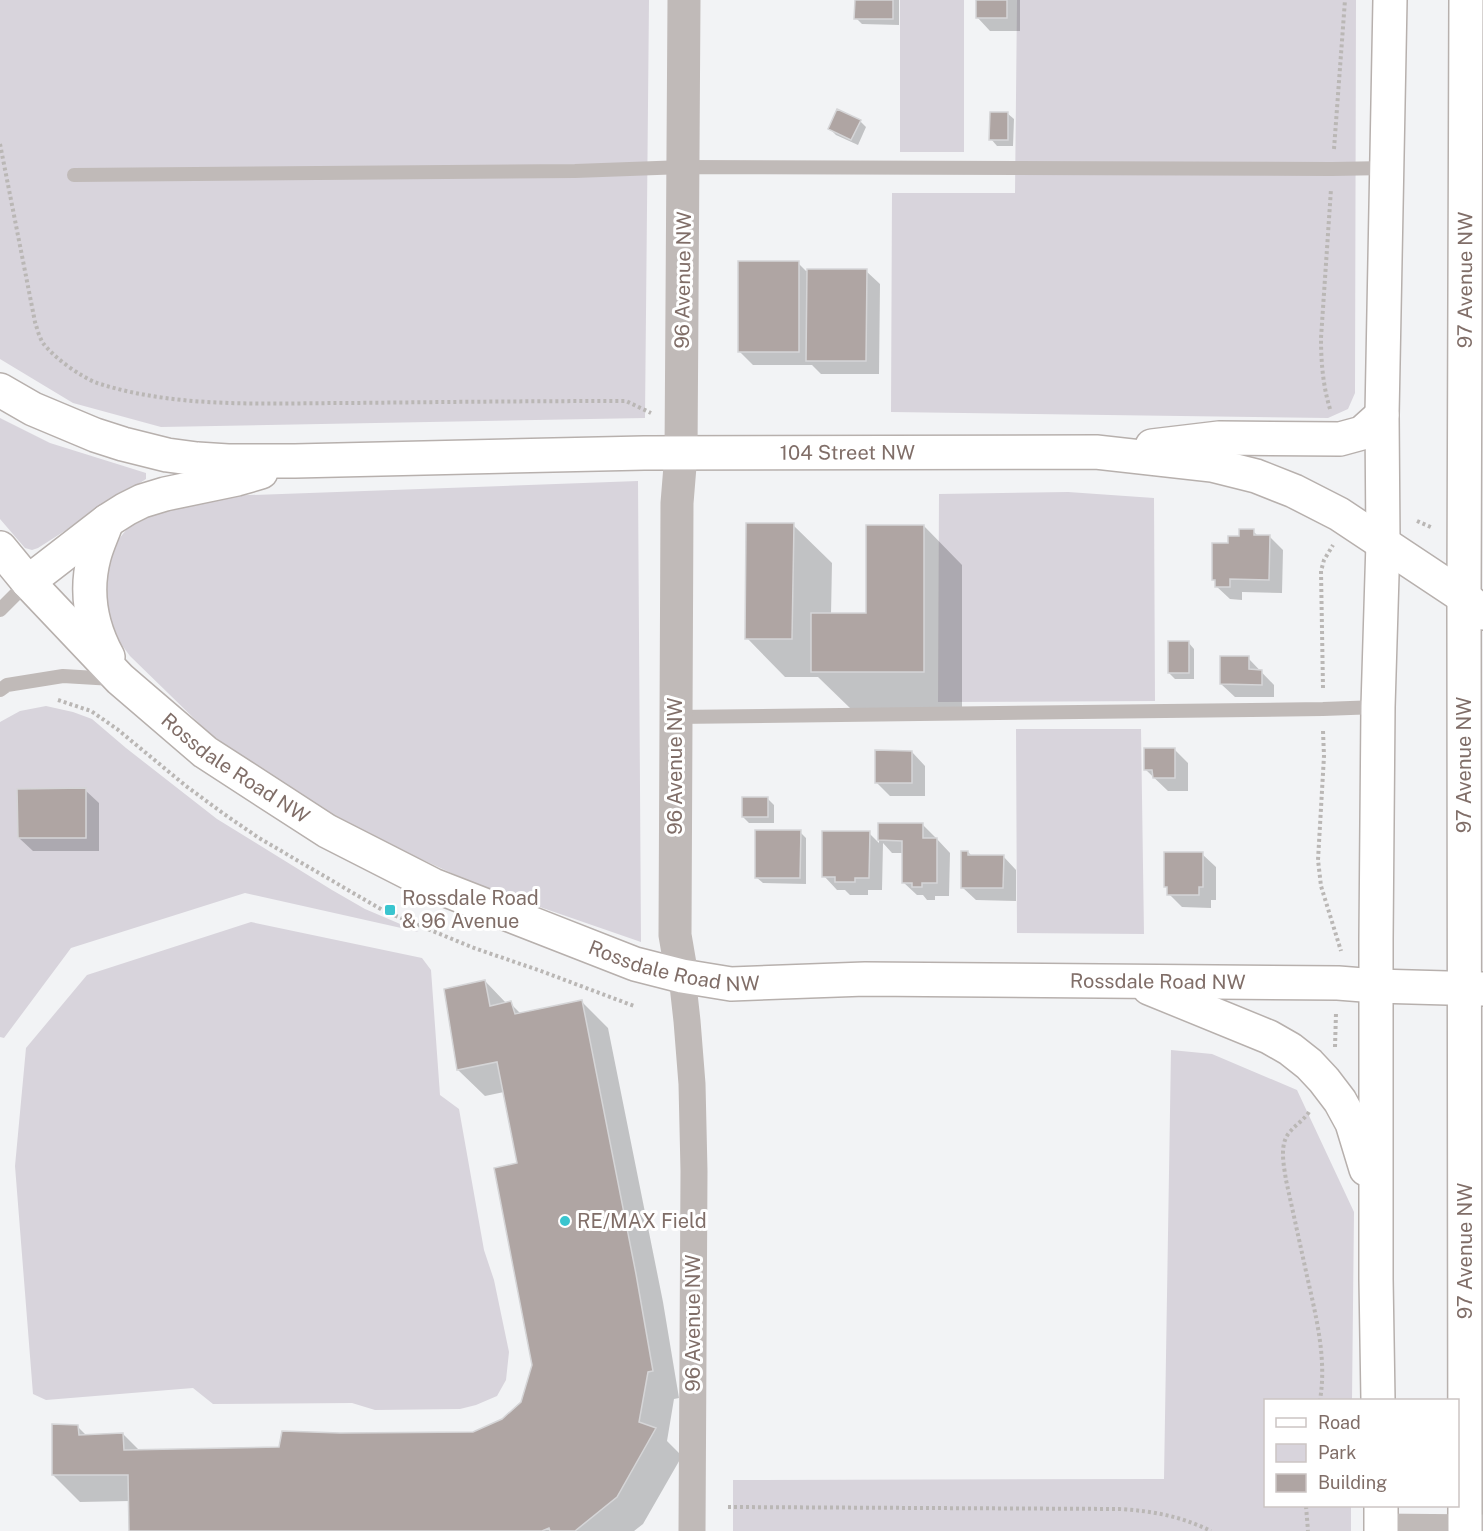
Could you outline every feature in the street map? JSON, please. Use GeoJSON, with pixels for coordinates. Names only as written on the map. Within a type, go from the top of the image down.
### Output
{"type":"FeatureCollection","features":[{"type":"Feature","properties":{"kind":"main road"},"geometry":{"type":"LineString","coordinates":[[1378,1399],[1376,986],[1378,706],[1383,542],[1382,415],[1390,0]]}},
{"type":"Feature","properties":{"kind":"main road","name":"97 Avenue NW"},"geometry":{"type":"LineString","coordinates":[[1466,0],[1474,164],[1474,444],[1477,604],[1471,1529]]}},
{"type":"Feature","properties":{"kind":"main road"},"geometry":{"type":"LineString","coordinates":[[0,390],[33,409],[69,425],[134,447],[197,459],[295,461]]}},
{"type":"Feature","properties":{"kind":"main road"},"geometry":{"type":"LineString","coordinates":[[1096,453],[1219,438],[1340,439],[1362,433],[1382,415]]}},
{"type":"Feature","properties":{"kind":"main road","name":"104 Street NW"},"geometry":{"type":"LineString","coordinates":[[295,461],[644,453],[1096,453],[1212,465],[1256,476],[1339,513],[1477,604]]}},
{"type":"Feature","properties":{"kind":"main road"},"geometry":{"type":"LineString","coordinates":[[28,582],[107,521],[142,501],[165,494],[237,480],[295,461]]}},
{"type":"Feature","properties":{"kind":"main road"},"geometry":{"type":"LineString","coordinates":[[107,521],[94,557],[90,599],[93,619],[101,644],[120,679]]}},
{"type":"Feature","properties":{"kind":"main road","name":"Rossdale Road NW"},"geometry":{"type":"LineString","coordinates":[[0,548],[28,582],[120,679],[205,752],[327,831],[433,885],[635,963],[682,976],[731,984],[865,979],[1338,983],[1474,988]]}},
{"type":"Feature","properties":{"kind":"main road"},"geometry":{"type":"LineString","coordinates":[[1134,981],[1269,1037],[1290,1049],[1309,1064],[1340,1101],[1352,1123],[1376,1200]]}},
{"type":"Feature","properties":{"kind":"street","name":"96 Avenue NW"},"geometry":{"type":"LineString","coordinates":[[684,0],[681,454],[677,503],[675,935],[682,976],[692,1084],[694,1161],[692,1531]]}},
{"type":"Feature","properties":{"kind":"street"},"geometry":{"type":"LineString","coordinates":[[1381,1521],[1471,1529]]}},
{"type":"Feature","properties":{"kind":"lane"},"geometry":{"type":"LineString","coordinates":[[74,175],[575,171],[684,167],[1386,168]]}},
{"type":"Feature","properties":{"kind":"lane"},"geometry":{"type":"LineString","coordinates":[[0,610],[28,582]]}},
{"type":"Feature","properties":{"kind":"lane"},"geometry":{"type":"LineString","coordinates":[[0,690],[8,685],[63,676],[120,679]]}},
{"type":"Feature","properties":{"kind":"lane"},"geometry":{"type":"LineString","coordinates":[[675,717],[1323,709],[1378,706]]}},
{"type":"Feature","properties":{"kind":"path"},"geometry":{"type":"LineString","coordinates":[[1333,414],[1327,397],[1321,358],[1321,338],[1345,0]]}},
{"type":"Feature","properties":{"kind":"path"},"geometry":{"type":"LineString","coordinates":[[0,144],[34,322],[43,342],[52,353],[67,366],[96,382],[137,393],[204,402],[626,400],[651,413],[669,448],[681,454]]}},
{"type":"Feature","properties":{"kind":"path"},"geometry":{"type":"LineString","coordinates":[[1417,521],[1439,531]]}},
{"type":"Feature","properties":{"kind":"path"},"geometry":{"type":"LineString","coordinates":[[1336,539],[1324,560],[1321,571],[1324,756],[1318,860],[1321,886],[1341,951]]}},
{"type":"Feature","properties":{"kind":"path"},"geometry":{"type":"LineString","coordinates":[[1335,1056],[1336,1015]]}},
{"type":"Feature","properties":{"kind":"path"},"geometry":{"type":"LineString","coordinates":[[1311,1108],[1307,1115],[1287,1134],[1283,1148],[1286,1180],[1321,1347],[1320,1399]]}},
{"type":"Feature","properties":{"kind":"path"},"geometry":{"type":"LineString","coordinates":[[728,1507],[1119,1509],[1164,1514],[1197,1524],[1211,1531]]}},
{"type":"Feature","properties":{"kind":"path"},"geometry":{"type":"LineString","coordinates":[[1306,1507],[1308,1531]]}},
{"type":"Feature","properties":{"kind":"green space"},"geometry":{"type":"Polygon","coordinates":[[[0,0],[649,0],[645,418],[161,427],[73,403],[0,359],[0,0]]]}},
{"type":"Feature","properties":{"kind":"green space"},"geometry":{"type":"Polygon","coordinates":[[[900,0],[964,0],[964,152],[900,152],[900,0]]]}},
{"type":"Feature","properties":{"kind":"green space"},"geometry":{"type":"Polygon","coordinates":[[[1017,0],[1356,0],[1355,393],[1348,409],[1328,418],[891,412],[892,193],[1015,193],[1017,0]]]}},
{"type":"Feature","properties":{"kind":"green space"},"geometry":{"type":"Polygon","coordinates":[[[0,418],[50,443],[146,473],[146,479],[38,548],[32,550],[25,548],[0,519],[0,418]]]}},
{"type":"Feature","properties":{"kind":"green space"},"geometry":{"type":"Polygon","coordinates":[[[638,481],[641,942],[482,887],[329,817],[210,734],[130,656],[115,636],[106,614],[106,567],[115,544],[130,525],[151,512],[197,497],[638,481]]]}},
{"type":"Feature","properties":{"kind":"green space"},"geometry":{"type":"Polygon","coordinates":[[[1068,492],[1154,498],[1155,701],[938,702],[939,494],[1068,492]]]}},
{"type":"Feature","properties":{"kind":"green space"},"geometry":{"type":"Polygon","coordinates":[[[46,706],[92,719],[217,819],[365,909],[419,932],[245,893],[71,948],[4,1038],[0,1037],[0,722],[20,711],[46,706]]]}},
{"type":"Feature","properties":{"kind":"green space"},"geometry":{"type":"Polygon","coordinates":[[[1016,729],[1141,729],[1144,934],[1017,933],[1016,729]]]}},
{"type":"Feature","properties":{"kind":"green space"},"geometry":{"type":"Polygon","coordinates":[[[251,922],[422,958],[431,970],[440,1095],[459,1109],[484,1250],[494,1280],[509,1352],[506,1380],[497,1396],[460,1409],[375,1410],[352,1403],[213,1404],[193,1388],[46,1400],[33,1394],[15,1166],[26,1048],[87,975],[251,922]]]}},
{"type":"Feature","properties":{"kind":"green space"},"geometry":{"type":"Polygon","coordinates":[[[1171,1050],[1212,1054],[1297,1090],[1354,1212],[1352,1399],[1264,1399],[1264,1507],[1351,1507],[1351,1531],[733,1531],[733,1480],[1164,1479],[1171,1050]]]}},
{"type":"Feature","properties":{"kind":"building"},"geometry":{"type":"Polygon","coordinates":[[[855,0],[893,0],[893,19],[854,19],[855,0]]]}},
{"type":"Feature","properties":{"kind":"building"},"geometry":{"type":"Polygon","coordinates":[[[976,0],[1007,0],[1007,18],[976,18],[976,0]]]}},
{"type":"Feature","properties":{"kind":"building"},"geometry":{"type":"Polygon","coordinates":[[[837,109],[861,120],[851,140],[828,129],[837,109]]]}},
{"type":"Feature","properties":{"kind":"building"},"geometry":{"type":"Polygon","coordinates":[[[990,112],[1008,112],[1008,140],[989,140],[990,112]]]}},
{"type":"Feature","properties":{"kind":"building"},"geometry":{"type":"Polygon","coordinates":[[[738,261],[799,261],[799,352],[738,352],[738,261]]]}},
{"type":"Feature","properties":{"kind":"building"},"geometry":{"type":"Polygon","coordinates":[[[807,269],[867,269],[866,361],[806,361],[807,269]]]}},
{"type":"Feature","properties":{"kind":"building"},"geometry":{"type":"Polygon","coordinates":[[[746,523],[794,523],[792,639],[745,639],[746,523]]]}},
{"type":"Feature","properties":{"kind":"building"},"geometry":{"type":"Polygon","coordinates":[[[866,525],[924,525],[924,672],[811,672],[811,613],[866,613],[866,525]]]}},
{"type":"Feature","properties":{"kind":"building"},"geometry":{"type":"Polygon","coordinates":[[[1239,529],[1254,529],[1254,535],[1270,535],[1269,580],[1230,579],[1230,587],[1215,587],[1215,580],[1212,580],[1212,543],[1228,543],[1228,536],[1239,536],[1239,529]]]}},
{"type":"Feature","properties":{"kind":"building"},"geometry":{"type":"Polygon","coordinates":[[[1168,641],[1189,641],[1189,673],[1168,673],[1168,641]]]}},
{"type":"Feature","properties":{"kind":"building"},"geometry":{"type":"Polygon","coordinates":[[[1220,656],[1249,656],[1249,669],[1262,670],[1262,685],[1220,684],[1220,656]]]}},
{"type":"Feature","properties":{"kind":"building"},"geometry":{"type":"Polygon","coordinates":[[[1144,748],[1175,748],[1175,778],[1153,778],[1152,770],[1144,770],[1144,748]]]}},
{"type":"Feature","properties":{"kind":"building"},"geometry":{"type":"Polygon","coordinates":[[[875,750],[912,751],[912,783],[875,783],[875,750]]]}},
{"type":"Feature","properties":{"kind":"building"},"geometry":{"type":"Polygon","coordinates":[[[86,788],[86,838],[18,838],[17,789],[86,788]]]}},
{"type":"Feature","properties":{"kind":"building"},"geometry":{"type":"Polygon","coordinates":[[[742,797],[768,797],[768,817],[742,817],[742,797]]]}},
{"type":"Feature","properties":{"kind":"building"},"geometry":{"type":"Polygon","coordinates":[[[878,823],[923,823],[923,838],[937,838],[937,883],[922,883],[922,887],[912,887],[912,883],[902,883],[902,841],[878,840],[878,823]]]}},
{"type":"Feature","properties":{"kind":"building"},"geometry":{"type":"Polygon","coordinates":[[[755,830],[801,830],[800,878],[755,878],[755,830]]]}},
{"type":"Feature","properties":{"kind":"building"},"geometry":{"type":"Polygon","coordinates":[[[822,831],[870,831],[869,878],[855,878],[855,882],[835,882],[835,877],[822,877],[822,831]]]}},
{"type":"Feature","properties":{"kind":"building"},"geometry":{"type":"Polygon","coordinates":[[[961,851],[968,851],[968,855],[1004,855],[1003,888],[961,888],[961,851]]]}},
{"type":"Feature","properties":{"kind":"building"},"geometry":{"type":"Polygon","coordinates":[[[1164,852],[1203,852],[1203,887],[1199,887],[1199,895],[1167,895],[1167,887],[1164,887],[1164,852]]]}},
{"type":"Feature","properties":{"kind":"building","name":"RE/MAX Field"},"geometry":{"type":"Polygon","coordinates":[[[485,980],[490,1006],[511,1001],[515,1014],[582,1000],[653,1371],[648,1372],[639,1422],[656,1428],[617,1497],[575,1531],[550,1531],[549,1528],[542,1531],[129,1531],[128,1475],[52,1475],[52,1424],[78,1425],[79,1435],[123,1433],[124,1450],[279,1447],[282,1431],[473,1432],[502,1419],[521,1402],[532,1365],[494,1168],[517,1163],[497,1062],[457,1070],[444,989],[485,980]]]}},
{"type":"Feature","properties":{"kind":"place","name":"Rossdale Road & 96 Avenue"},"geometry":{"type":"Point","coordinates":[390,910]}},
{"type":"Feature","properties":{"kind":"place","name":"RE/MAX Field"},"geometry":{"type":"Point","coordinates":[565,1221]}}]}
